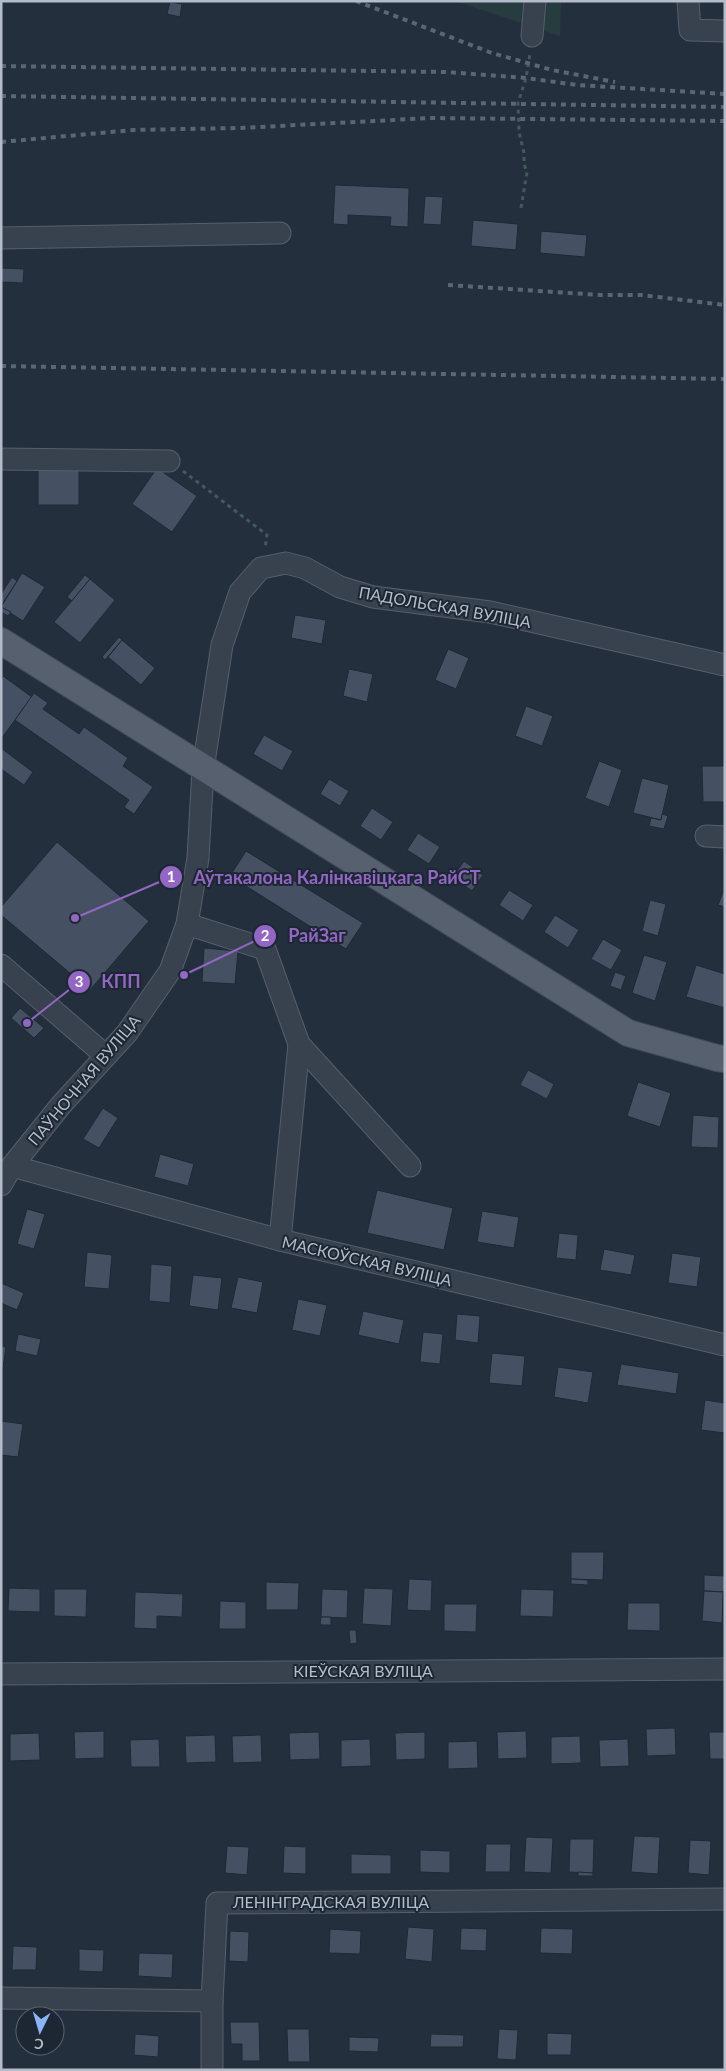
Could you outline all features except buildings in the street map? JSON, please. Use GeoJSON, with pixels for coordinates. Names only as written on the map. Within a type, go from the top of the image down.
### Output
{"type":"FeatureCollection","features":[{"type":"Feature","properties":{"kind":"main road"},"geometry":{"type":"LineString","coordinates":[[1,641],[628,1033],[725,1059]]}},
{"type":"Feature","properties":{"kind":"street"},"geometry":{"type":"LineString","coordinates":[[532,36],[535,1]]}},
{"type":"Feature","properties":{"kind":"street"},"geometry":{"type":"LineString","coordinates":[[688,1],[690,30],[725,32]]}},
{"type":"Feature","properties":{"kind":"street"},"geometry":{"type":"LineString","coordinates":[[1,238],[280,234]]}},
{"type":"Feature","properties":{"kind":"street"},"geometry":{"type":"LineString","coordinates":[[1,459],[169,460]]}},
{"type":"Feature","properties":{"kind":"street","name":"ПАДОЛЬСКАЯ ВУЛІЦА"},"geometry":{"type":"LineString","coordinates":[[261,568],[286,563],[305,568],[340,587],[373,597],[490,612],[725,665]]}},
{"type":"Feature","properties":{"kind":"street"},"geometry":{"type":"LineString","coordinates":[[203,769],[222,645],[240,592],[261,568]]}},
{"type":"Feature","properties":{"kind":"street","name":"ПАЎНОЧНАЯ ВУЛІЦА"},"geometry":{"type":"LineString","coordinates":[[1,1185],[12,1166],[61,1105],[127,1033],[170,971],[187,924],[198,858],[203,769]]}},
{"type":"Feature","properties":{"kind":"street"},"geometry":{"type":"LineString","coordinates":[[187,924],[265,949],[299,1044],[410,1166]]}},
{"type":"Feature","properties":{"kind":"street"},"geometry":{"type":"LineString","coordinates":[[1,965],[106,1056]]}},
{"type":"Feature","properties":{"kind":"street"},"geometry":{"type":"LineString","coordinates":[[280,1240],[299,1044]]}},
{"type":"Feature","properties":{"kind":"street","name":"МАСКОЎСКАЯ ВУЛІЦА"},"geometry":{"type":"LineString","coordinates":[[12,1166],[280,1240],[725,1345]]}},
{"type":"Feature","properties":{"kind":"street","name":"КІЕЎСКАЯ ВУЛІЦА"},"geometry":{"type":"LineString","coordinates":[[1,1674],[725,1669]]}},
{"type":"Feature","properties":{"kind":"street","name":"ЛЕНІНГРАДСКАЯ ВУЛІЦА"},"geometry":{"type":"LineString","coordinates":[[212,2002],[216,1903],[725,1899]]}},
{"type":"Feature","properties":{"kind":"street"},"geometry":{"type":"LineString","coordinates":[[1,1998],[212,2002],[212,2070]]}},
{"type":"Feature","properties":{"kind":"path"},"geometry":{"type":"LineString","coordinates":[[521,208],[527,172],[519,132],[518,103],[526,78],[532,36]]}},
{"type":"Feature","properties":{"kind":"path"},"geometry":{"type":"LineString","coordinates":[[169,460],[267,535],[261,568]]}},
{"type":"Feature","properties":{"kind":"green space"},"geometry":{"type":"Polygon","coordinates":[[[455,1],[561,1],[560,36],[455,1]]]}},
{"type":"Feature","properties":{"kind":"railway"},"geometry":{"type":"LineString","coordinates":[[356,1],[492,53],[552,70],[615,82]]}},
{"type":"Feature","properties":{"kind":"railway"},"geometry":{"type":"LineString","coordinates":[[1,66],[446,72],[526,78],[577,85],[725,94]]}},
{"type":"Feature","properties":{"kind":"railway"},"geometry":{"type":"LineString","coordinates":[[1,96],[725,107]]}},
{"type":"Feature","properties":{"kind":"railway"},"geometry":{"type":"LineString","coordinates":[[1,142],[133,130],[240,128],[431,118],[725,121]]}},
{"type":"Feature","properties":{"kind":"railway"},"geometry":{"type":"LineString","coordinates":[[448,285],[600,295],[641,295],[725,305]]}},
{"type":"Feature","properties":{"kind":"railway"},"geometry":{"type":"LineString","coordinates":[[1,366],[725,379]]}},
{"type":"Feature","properties":{"kind":"place","name":"Аўтакалона Калінкавіцкага РайСТ"},"geometry":{"type":"Point","coordinates":[75,918]}},
{"type":"Feature","properties":{"kind":"place","name":"РайЗаг"},"geometry":{"type":"Point","coordinates":[184,975]}},
{"type":"Feature","properties":{"kind":"place","name":"КПП"},"geometry":{"type":"Point","coordinates":[27,1023]}}]}
